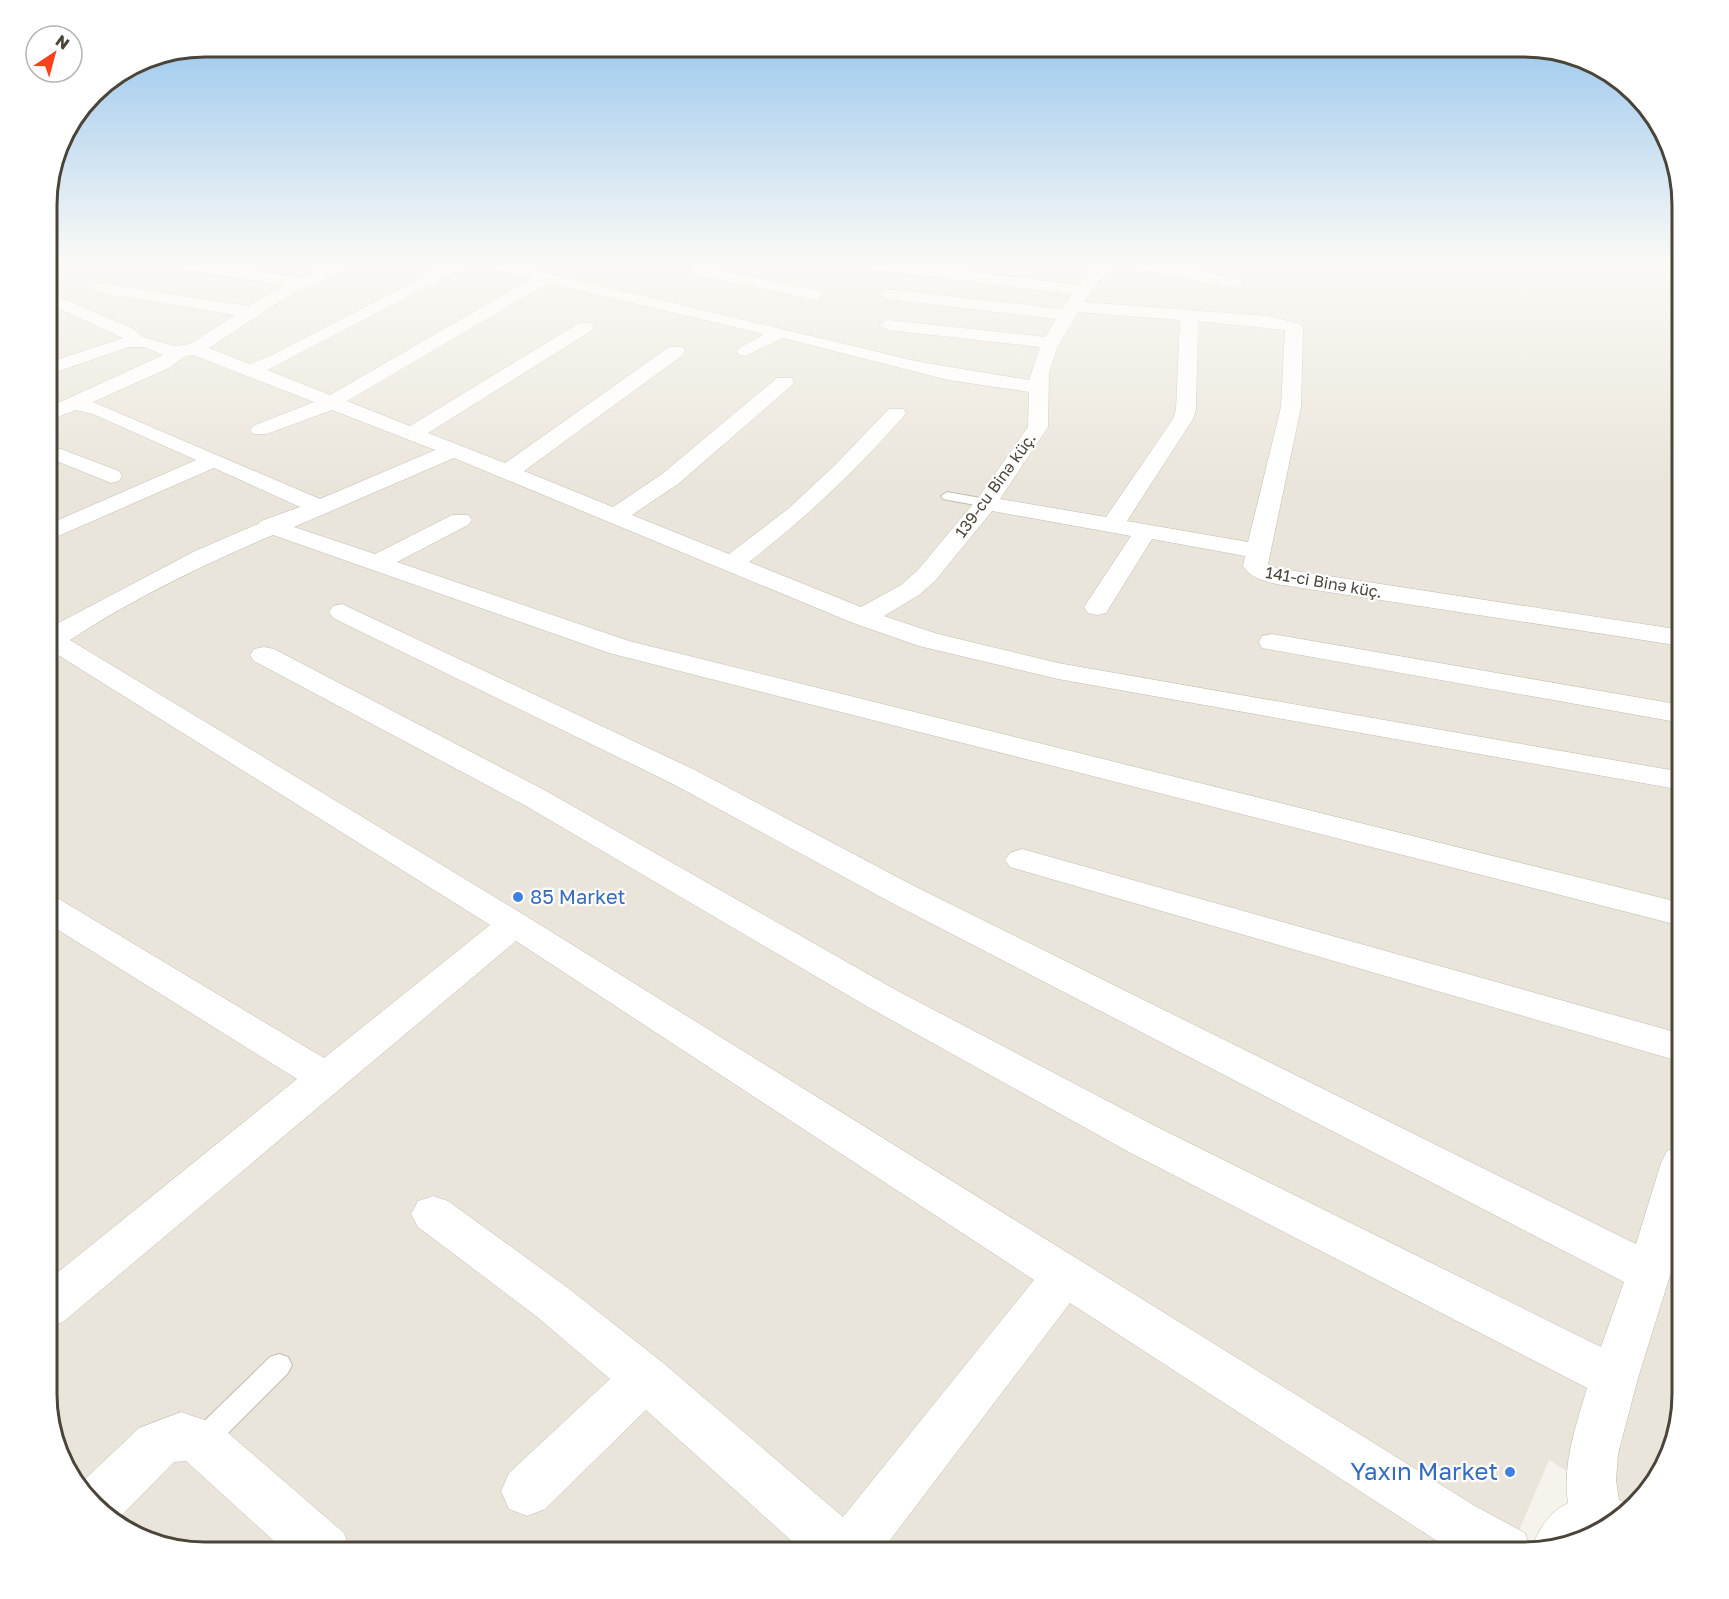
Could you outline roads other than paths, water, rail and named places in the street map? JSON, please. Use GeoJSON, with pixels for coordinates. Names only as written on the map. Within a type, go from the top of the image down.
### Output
{"type":"FeatureCollection","features":[{"type":"Feature","properties":{"kind":"street"},"geometry":{"type":"LineString","coordinates":[[134,337],[134,341]]}},
{"type":"Feature","properties":{"kind":"street"},"geometry":{"type":"LineString","coordinates":[[57,411],[162,364],[210,337]]}},
{"type":"Feature","properties":{"kind":"street"},"geometry":{"type":"LineString","coordinates":[[251,370],[279,359],[322,337]]}},
{"type":"Feature","properties":{"kind":"street"},"geometry":{"type":"LineString","coordinates":[[260,430],[332,401],[443,337]]}},
{"type":"Feature","properties":{"kind":"street"},"geometry":{"type":"LineString","coordinates":[[413,433],[569,337]]}},
{"type":"Feature","properties":{"kind":"street"},"geometry":{"type":"LineString","coordinates":[[745,350],[772,337]]}},
{"type":"Feature","properties":{"kind":"street"},"geometry":{"type":"LineString","coordinates":[[800,337],[963,377],[1036,387]]}},
{"type":"Feature","properties":{"kind":"street"},"geometry":{"type":"LineString","coordinates":[[984,337],[1051,344]]}},
{"type":"Feature","properties":{"kind":"street","name":"139-cu Binə küç."},"geometry":{"type":"LineString","coordinates":[[862,617],[890,603],[918,583],[986,503],[1038,426],[1041,417],[1036,387],[1040,368],[1055,337]]}},
{"type":"Feature","properties":{"kind":"street"},"geometry":{"type":"LineString","coordinates":[[1112,526],[1183,419],[1186,410],[1188,337]]}},
{"type":"Feature","properties":{"kind":"street"},"geometry":{"type":"LineString","coordinates":[[1258,551],[1291,407],[1294,337]]}},
{"type":"Feature","properties":{"kind":"street"},"geometry":{"type":"LineString","coordinates":[[57,365],[108,347],[134,341],[187,351],[251,370],[413,433],[862,617],[929,640],[1058,671],[1672,779]]}},
{"type":"Feature","properties":{"kind":"street"},"geometry":{"type":"LineString","coordinates":[[506,471],[676,351]]}},
{"type":"Feature","properties":{"kind":"street"},"geometry":{"type":"LineString","coordinates":[[615,516],[670,479],[784,382]]}},
{"type":"Feature","properties":{"kind":"street"},"geometry":{"type":"LineString","coordinates":[[75,403],[100,410],[320,507]]}},
{"type":"Feature","properties":{"kind":"street"},"geometry":{"type":"LineString","coordinates":[[732,563],[812,499],[842,471],[896,413]]}},
{"type":"Feature","properties":{"kind":"street"},"geometry":{"type":"LineString","coordinates":[[57,635],[154,580],[269,526],[320,507],[454,450]]}},
{"type":"Feature","properties":{"kind":"street"},"geometry":{"type":"LineString","coordinates":[[57,456],[61,455],[111,476]]}},
{"type":"Feature","properties":{"kind":"street"},"geometry":{"type":"LineString","coordinates":[[57,530],[215,460]]}},
{"type":"Feature","properties":{"kind":"street","name":"141-ci Binə küç."},"geometry":{"type":"LineString","coordinates":[[986,503],[1258,551],[1255,566],[1264,573],[1276,576],[1672,636]]}},
{"type":"Feature","properties":{"kind":"street"},"geometry":{"type":"LineString","coordinates":[[375,564],[460,520]]}},
{"type":"Feature","properties":{"kind":"street"},"geometry":{"type":"LineString","coordinates":[[269,526],[619,647],[1672,911]]}},
{"type":"Feature","properties":{"kind":"street"},"geometry":{"type":"LineString","coordinates":[[1096,608],[1144,532]]}},
{"type":"Feature","properties":{"kind":"street"},"geometry":{"type":"LineString","coordinates":[[342,612],[684,777],[902,894],[1650,1273]]}},
{"type":"Feature","properties":{"kind":"street"},"geometry":{"type":"LineString","coordinates":[[1272,642],[1672,712]]}},
{"type":"Feature","properties":{"kind":"street"},"geometry":{"type":"LineString","coordinates":[[57,645],[514,924],[1456,1525],[1487,1542]]}},
{"type":"Feature","properties":{"kind":"street"},"geometry":{"type":"LineString","coordinates":[[264,655],[537,799],[881,998],[1142,1139],[1614,1378]]}},
{"type":"Feature","properties":{"kind":"street"},"geometry":{"type":"LineString","coordinates":[[1022,860],[1672,1045]]}},
{"type":"Feature","properties":{"kind":"street"},"geometry":{"type":"LineString","coordinates":[[57,913],[326,1078]]}},
{"type":"Feature","properties":{"kind":"street"},"geometry":{"type":"LineString","coordinates":[[57,1288],[326,1078],[514,924]]}},
{"type":"Feature","properties":{"kind":"street"},"geometry":{"type":"LineString","coordinates":[[1589,1526],[1593,1454],[1614,1378],[1650,1273],[1672,1197]]}},
{"type":"Feature","properties":{"kind":"street"},"geometry":{"type":"LineString","coordinates":[[433,1214],[552,1302],[645,1378],[832,1542]]}},
{"type":"Feature","properties":{"kind":"street"},"geometry":{"type":"LineString","coordinates":[[856,1542],[1065,1275]]}},
{"type":"Feature","properties":{"kind":"street"},"geometry":{"type":"LineString","coordinates":[[527,1491],[645,1378]]}},
{"type":"Feature","properties":{"kind":"street"},"geometry":{"type":"LineString","coordinates":[[101,1500],[157,1445],[181,1436],[201,1442],[314,1542]]}},
{"type":"Feature","properties":{"kind":"lane"},"geometry":{"type":"LineString","coordinates":[[947,496],[986,503]]}},
{"type":"Feature","properties":{"kind":"lane"},"geometry":{"type":"LineString","coordinates":[[201,1442],[279,1365]]}},
{"type":"Feature","properties":{"kind":"place","name":"85 Market"},"geometry":{"type":"Point","coordinates":[518,897]}},
{"type":"Feature","properties":{"kind":"place","name":"Yaxın Market"},"geometry":{"type":"Point","coordinates":[1510,1472]}}]}
